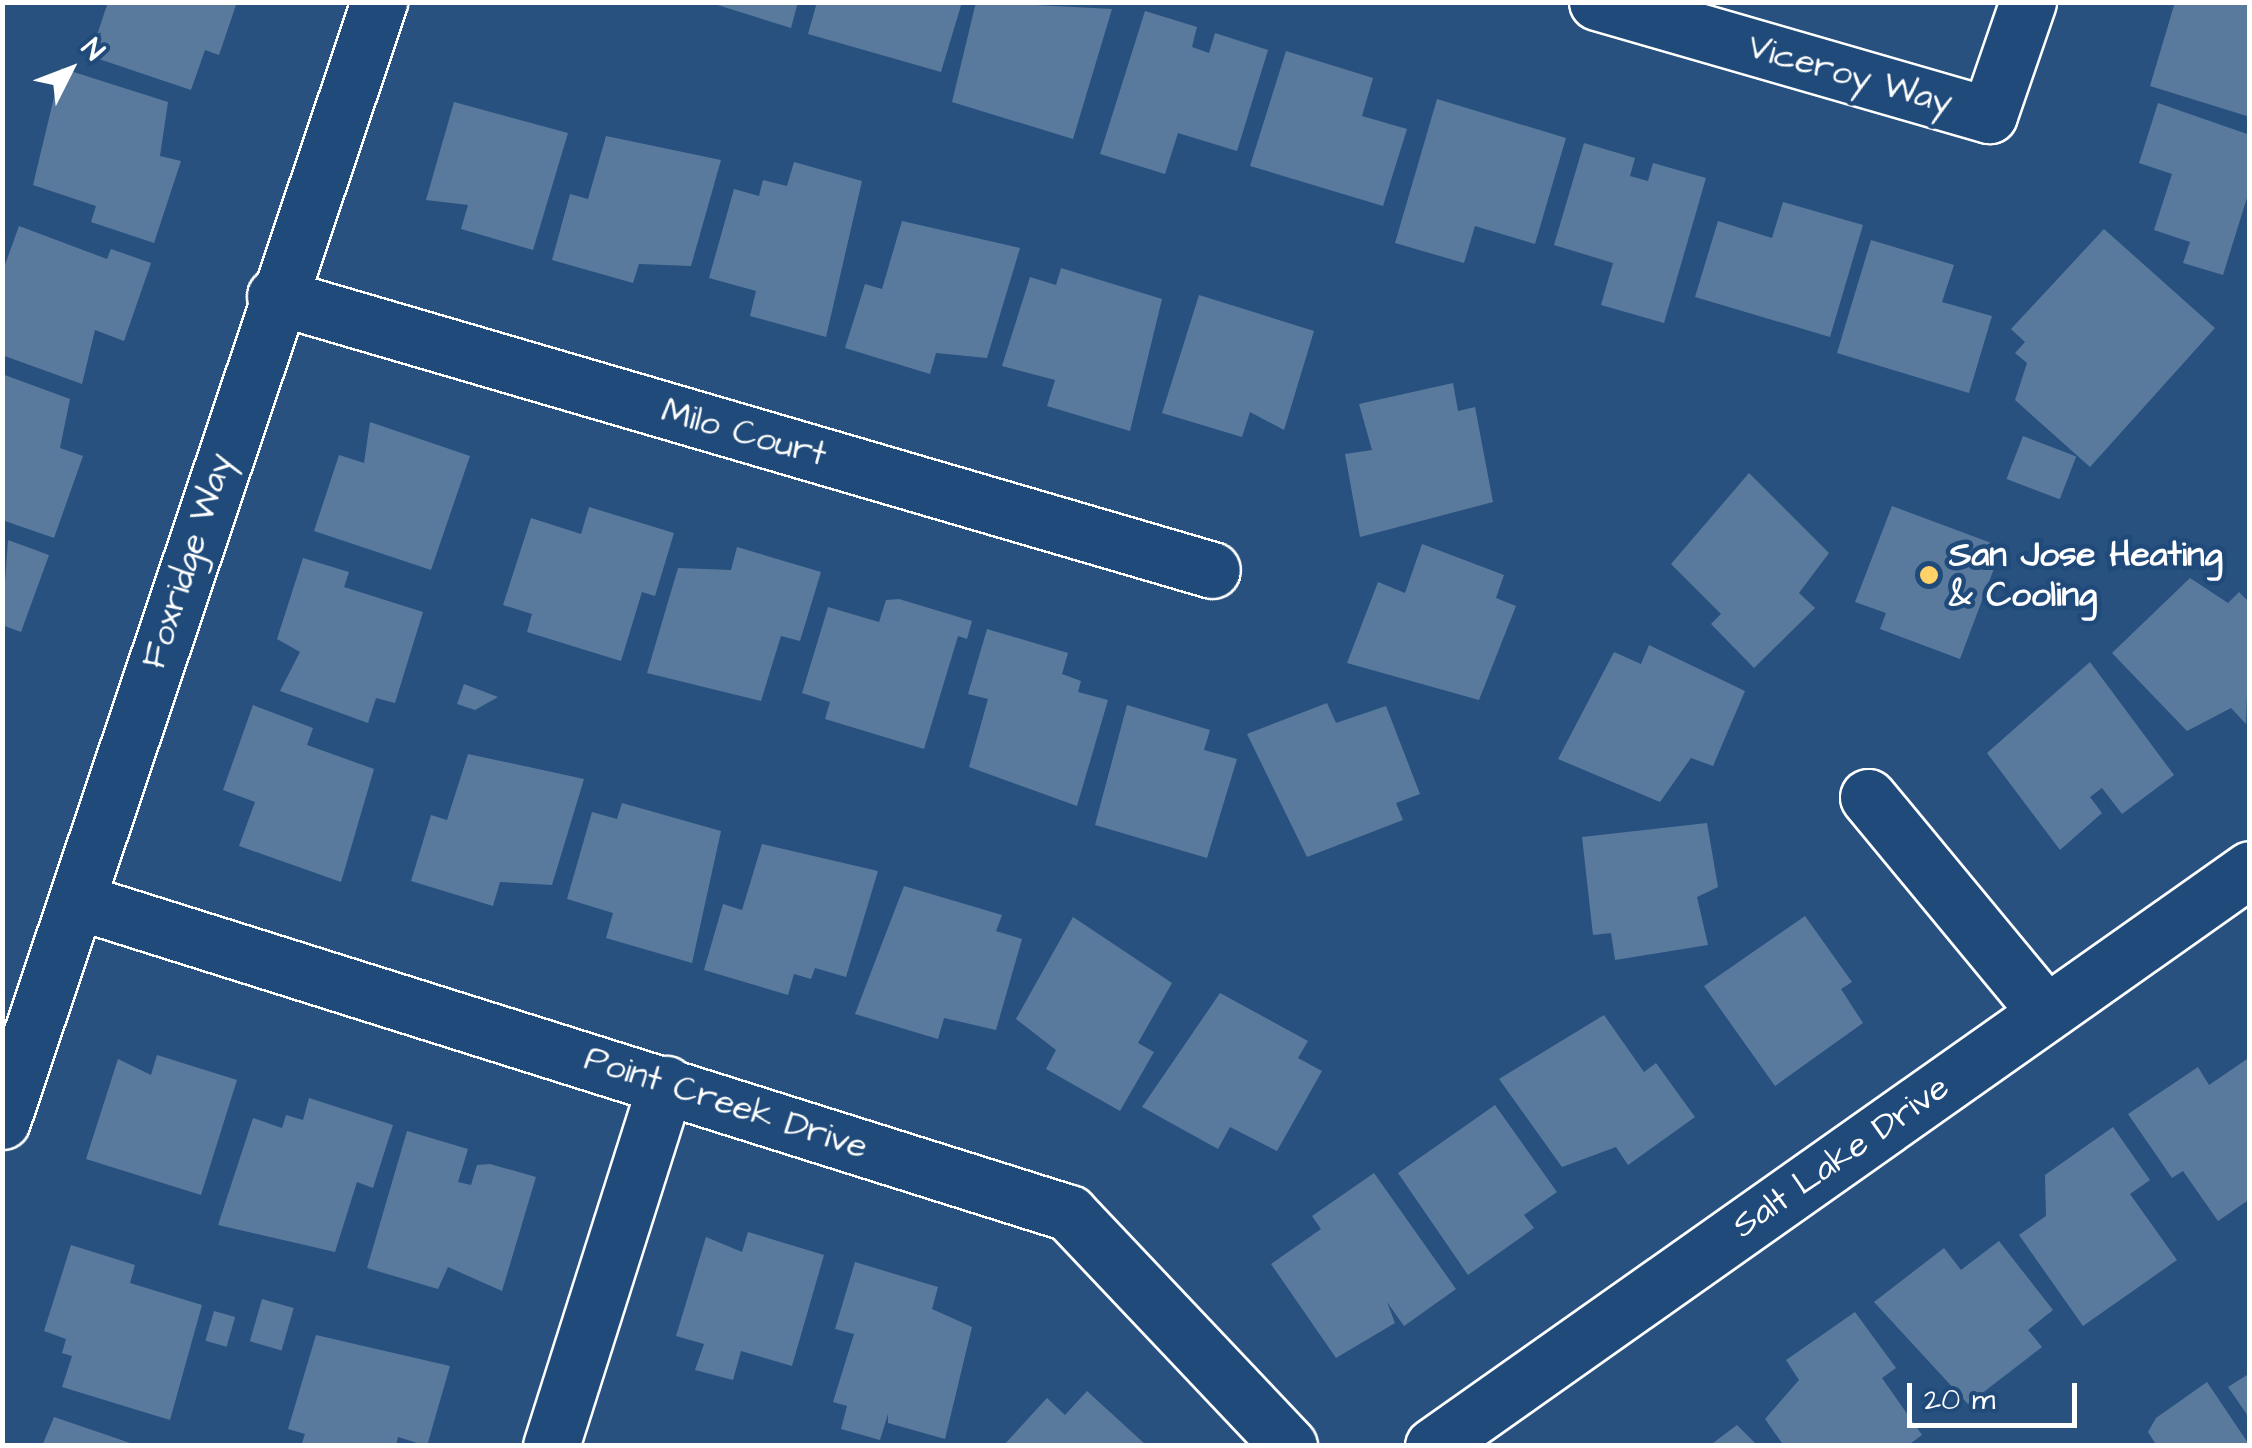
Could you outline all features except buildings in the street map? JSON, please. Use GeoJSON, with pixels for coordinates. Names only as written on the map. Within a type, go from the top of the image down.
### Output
{"type":"FeatureCollection","features":[{"type":"Feature","properties":{"kind":"street","name":"Foxridge Way"},"geometry":{"type":"LineString","coordinates":[[2,1121],[275,296],[379,2]]}},
{"type":"Feature","properties":{"kind":"street","name":"Viceroy Way"},"geometry":{"type":"LineString","coordinates":[[1597,2],[1988,115],[2028,2]]}},
{"type":"Feature","properties":{"kind":"street","name":"Milo Court"},"geometry":{"type":"LineString","coordinates":[[275,296],[1212,570]]}},
{"type":"Feature","properties":{"kind":"street"},"geometry":{"type":"LineString","coordinates":[[1868,797],[2046,1012]]}},
{"type":"Feature","properties":{"kind":"street","name":"Salt Lake Drive"},"geometry":{"type":"LineString","coordinates":[[1433,1446],[2250,869]]}},
{"type":"Feature","properties":{"kind":"street","name":"Point Creek Drive"},"geometry":{"type":"LineString","coordinates":[[76,901],[1069,1212],[1289,1446]]}},
{"type":"Feature","properties":{"kind":"street"},"geometry":{"type":"LineString","coordinates":[[551,1446],[666,1084]]}},
{"type":"Feature","properties":{"kind":"place","name":"San Jose Heating & Cooling"},"geometry":{"type":"Point","coordinates":[1929,575]}}]}
